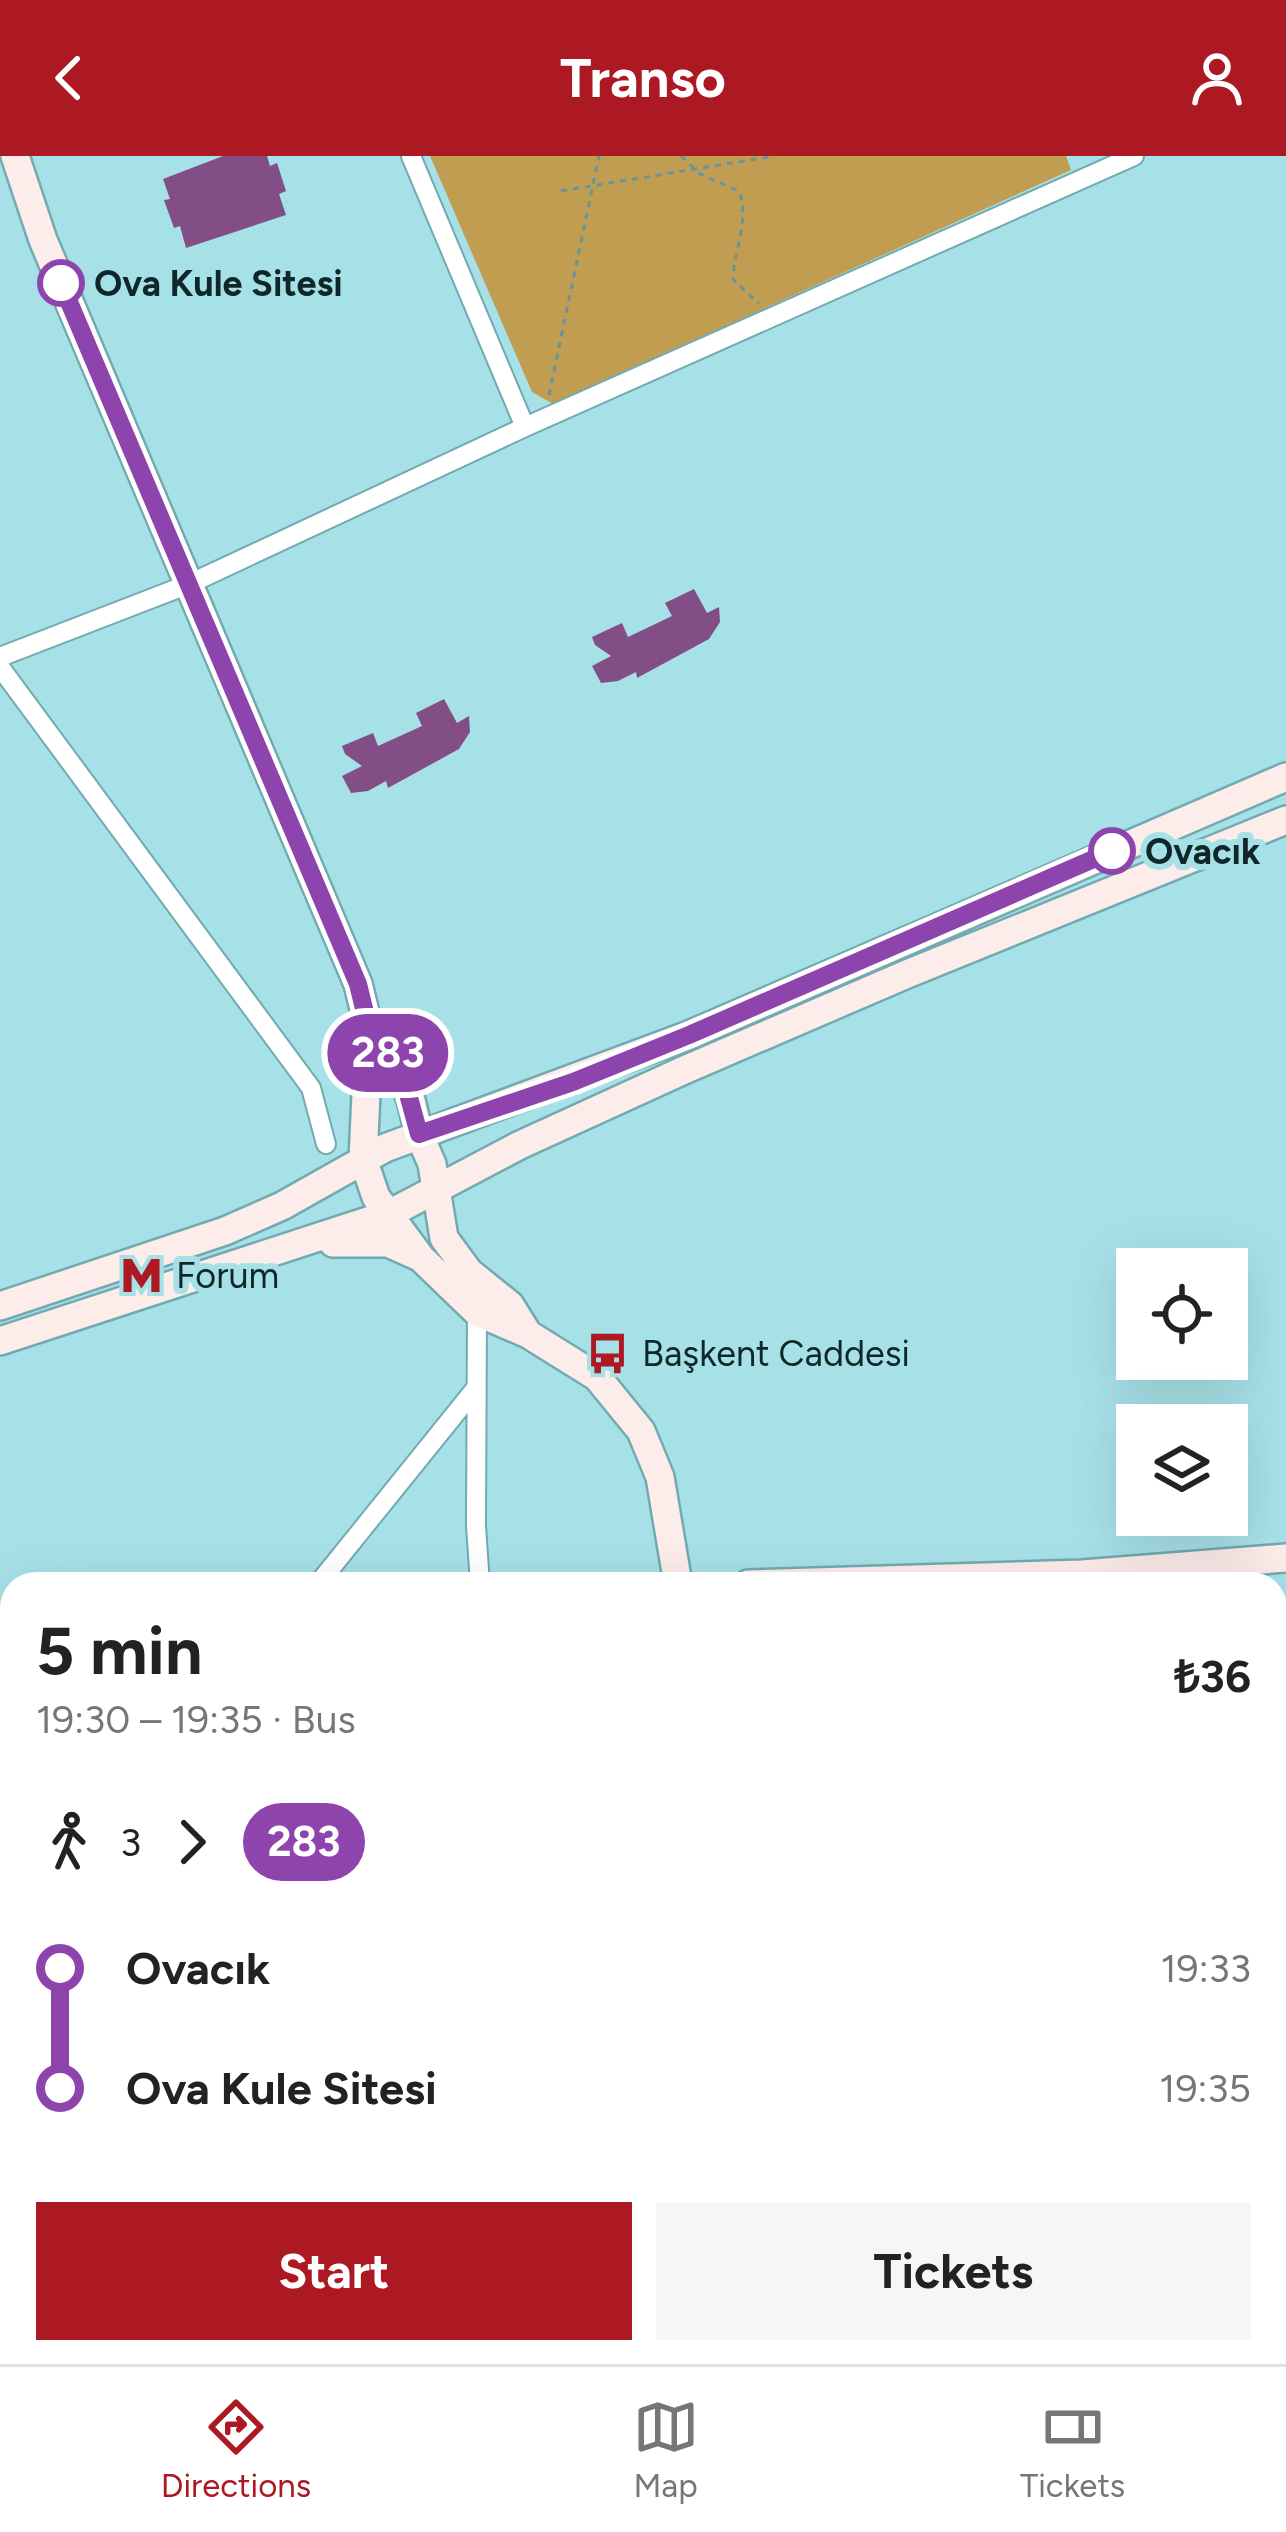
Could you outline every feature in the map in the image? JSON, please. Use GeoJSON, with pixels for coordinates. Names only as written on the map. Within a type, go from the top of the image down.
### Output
{"type":"FeatureCollection","features":[{"type":"Feature","properties":{"kind":"main road"},"geometry":{"type":"LineString","coordinates":[[15,156],[43,240],[358,984],[369,1029],[363,1159],[376,1197],[421,1258],[477,1312],[528,1334],[597,1377],[641,1431],[660,1477],[676,1572]]}},
{"type":"Feature","properties":{"kind":"main road"},"geometry":{"type":"LineString","coordinates":[[0,1306],[225,1231],[419,1134],[573,1082],[689,1035],[1286,777]]}},
{"type":"Feature","properties":{"kind":"main road"},"geometry":{"type":"LineString","coordinates":[[0,1341],[389,1214],[520,1145],[703,1062],[1286,820]]}},
{"type":"Feature","properties":{"kind":"main road"},"geometry":{"type":"LineString","coordinates":[[369,1029],[398,1066],[432,1163],[439,1219],[454,1257],[510,1305],[528,1334]]}},
{"type":"Feature","properties":{"kind":"main road"},"geometry":{"type":"LineString","coordinates":[[286,1248],[378,1242],[421,1258]]}},
{"type":"Feature","properties":{"kind":"main road"},"geometry":{"type":"LineString","coordinates":[[1217,1572],[1286,1558]]}},
{"type":"Feature","properties":{"kind":"street"},"geometry":{"type":"LineString","coordinates":[[412,156],[525,427]]}},
{"type":"Feature","properties":{"kind":"street"},"geometry":{"type":"LineString","coordinates":[[0,657],[189,584],[775,316],[1089,165],[1133,156]]}},
{"type":"Feature","properties":{"kind":"street"},"geometry":{"type":"LineString","coordinates":[[0,667],[311,1088],[326,1144]]}},
{"type":"Feature","properties":{"kind":"street"},"geometry":{"type":"LineString","coordinates":[[477,1312],[480,1572]]}},
{"type":"Feature","properties":{"kind":"street"},"geometry":{"type":"LineString","coordinates":[[328,1572],[476,1388]]}},
{"type":"Feature","properties":{"kind":"path"},"geometry":{"type":"LineString","coordinates":[[544,418],[599,156]]}},
{"type":"Feature","properties":{"kind":"path"},"geometry":{"type":"LineString","coordinates":[[681,156],[693,169],[740,191],[744,221],[733,279],[775,316]]}},
{"type":"Feature","properties":{"kind":"path"},"geometry":{"type":"LineString","coordinates":[[562,190],[775,156]]}},
{"type":"Feature","properties":{"kind":"shaded area"},"geometry":{"type":"Polygon","coordinates":[[[430,156],[1066,156],[1071,170],[553,404],[532,392],[430,156]]]}},
{"type":"Feature","properties":{"kind":"building"},"geometry":{"type":"Polygon","coordinates":[[[223,156],[267,156],[270,166],[277,163],[286,191],[279,194],[286,215],[186,248],[180,226],[174,228],[164,200],[170,199],[163,179],[223,156]]]}},
{"type":"Feature","properties":{"kind":"building"},"geometry":{"type":"Polygon","coordinates":[[[694,589],[707,613],[719,607],[720,622],[709,639],[637,678],[636,672],[601,683],[592,666],[611,656],[592,637],[622,623],[628,637],[672,616],[665,603],[694,589]]]}},
{"type":"Feature","properties":{"kind":"building"},"geometry":{"type":"Polygon","coordinates":[[[444,699],[457,723],[469,716],[470,732],[459,749],[388,788],[386,781],[368,791],[351,793],[342,776],[362,766],[342,746],[373,733],[378,746],[422,726],[416,713],[444,699]]]}},
{"type":"Feature","properties":{"kind":"bus line","name":"283"},"geometry":{"type":"LineString","coordinates":[[61,283],[358,984],[369,1029],[398,1066],[419,1134],[573,1082],[689,1035],[1112,851]]}},
{"type":"Feature","properties":{"kind":"place","name":"Ova Kule Sitesi"},"geometry":{"type":"Point","coordinates":[61,283]}},
{"type":"Feature","properties":{"kind":"place","name":"Ovacık"},"geometry":{"type":"Point","coordinates":[1112,851]}},
{"type":"Feature","properties":{"kind":"place","name":"Forum"},"geometry":{"type":"Point","coordinates":[142,1275]}},
{"type":"Feature","properties":{"kind":"place","name":"Başkent Caddesi"},"geometry":{"type":"Point","coordinates":[608,1353]}}]}
